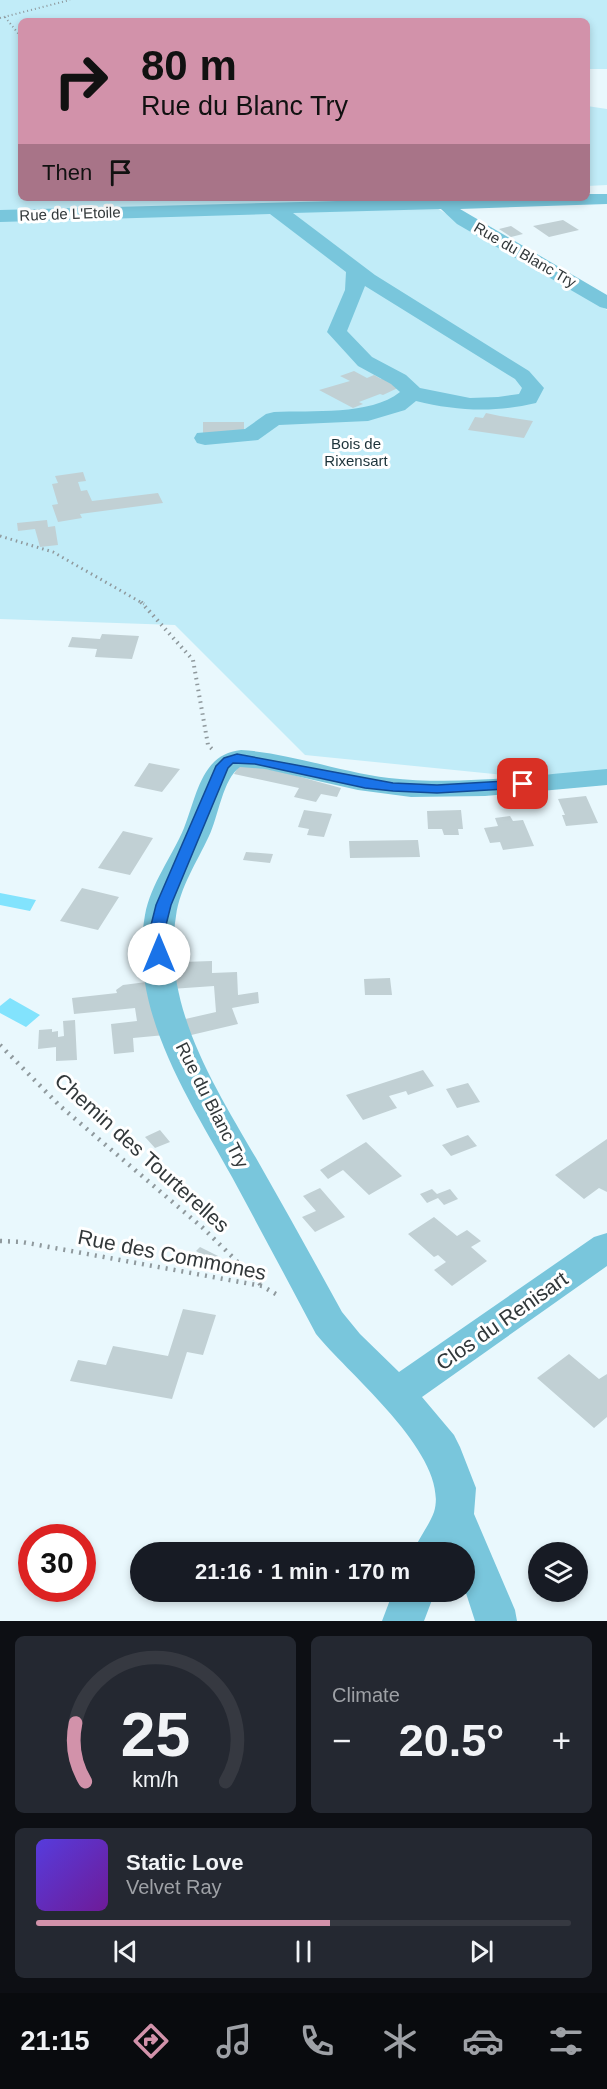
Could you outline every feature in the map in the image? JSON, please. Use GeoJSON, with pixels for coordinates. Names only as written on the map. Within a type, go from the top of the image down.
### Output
{"type":"FeatureCollection","features":[{"type":"Feature","properties":{"kind":"street","name":"Rue de L'Etoile"},"geometry":{"type":"LineString","coordinates":[[590,200],[607,199]]}},
{"type":"Feature","properties":{"kind":"street","name":"Rue de L'Etoile"},"geometry":{"type":"LineString","coordinates":[[0,216],[543,201]]}},
{"type":"Feature","properties":{"kind":"street","name":"Rue du Blanc Try"},"geometry":{"type":"LineString","coordinates":[[447,204],[457,215],[607,303]]}},
{"type":"Feature","properties":{"kind":"street"},"geometry":{"type":"LineString","coordinates":[[274,208],[356,270],[522,375],[533,388],[528,398],[508,404],[473,406],[448,403],[412,393],[406,383],[372,366],[353,352],[337,332],[355,290],[356,270]]}},
{"type":"Feature","properties":{"kind":"street"},"geometry":{"type":"LineString","coordinates":[[205,438],[250,435],[274,419],[368,414],[397,405],[412,393]]}},
{"type":"Feature","properties":{"kind":"street"},"geometry":{"type":"LineString","coordinates":[[226,763],[237,758],[255,760],[365,784],[413,789],[460,788],[607,777]]}},
{"type":"Feature","properties":{"kind":"street","name":"Rue du Blanc Try"},"geometry":{"type":"LineString","coordinates":[[226,763],[163,905],[159,925],[162,986],[168,1013],[186,1060],[206,1102],[321,1308],[347,1345],[397,1394],[440,1447],[456,1488],[454,1514]]}},
{"type":"Feature","properties":{"kind":"street","name":"Clos du Renisart"},"geometry":{"type":"LineString","coordinates":[[397,1394],[607,1247]]}},
{"type":"Feature","properties":{"kind":"street"},"geometry":{"type":"LineString","coordinates":[[439,1542],[454,1514]]}},
{"type":"Feature","properties":{"kind":"street"},"geometry":{"type":"LineString","coordinates":[[454,1514],[494,1610],[496,1621]]}},
{"type":"Feature","properties":{"kind":"street"},"geometry":{"type":"LineString","coordinates":[[403,1621],[410,1602]]}},
{"type":"Feature","properties":{"kind":"path"},"geometry":{"type":"LineString","coordinates":[[0,18],[69,0]]}},
{"type":"Feature","properties":{"kind":"path"},"geometry":{"type":"LineString","coordinates":[[5,17],[18,33]]}},
{"type":"Feature","properties":{"kind":"path"},"geometry":{"type":"LineString","coordinates":[[0,536],[53,552],[144,604],[193,660],[208,745],[226,763]]}},
{"type":"Feature","properties":{"kind":"path","name":"Chemin des Tourterelles"},"geometry":{"type":"LineString","coordinates":[[0,1045],[60,1106],[203,1228],[262,1286]]}},
{"type":"Feature","properties":{"kind":"path","name":"Rue des Commones"},"geometry":{"type":"LineString","coordinates":[[0,1241],[22,1242],[262,1286],[321,1308]]}},
{"type":"Feature","properties":{"kind":"green space","name":"Bois de Rixensart"},"geometry":{"type":"Polygon","coordinates":[[[0,0],[607,0],[607,69],[590,69],[590,18],[18,18],[18,201],[425,201],[607,310],[607,774],[504,775],[305,755],[175,625],[0,619],[0,0]]]}},
{"type":"Feature","properties":{"kind":"green space"},"geometry":{"type":"Polygon","coordinates":[[[590,106],[607,109],[607,185],[590,186],[590,106]]]}},
{"type":"Feature","properties":{"kind":"water"},"geometry":{"type":"Polygon","coordinates":[[[0,893],[36,900],[30,911],[0,905],[0,893]]]}},
{"type":"Feature","properties":{"kind":"water"},"geometry":{"type":"Polygon","coordinates":[[[10,998],[40,1015],[26,1027],[0,1013],[0,1006],[10,998]]]}},
{"type":"Feature","properties":{"kind":"building"},"geometry":{"type":"Polygon","coordinates":[[[563,220],[579,230],[549,237],[533,226],[563,220]]]}},
{"type":"Feature","properties":{"kind":"building"},"geometry":{"type":"Polygon","coordinates":[[[511,226],[523,234],[511,237],[499,229],[511,226]]]}},
{"type":"Feature","properties":{"kind":"building"},"geometry":{"type":"Polygon","coordinates":[[[354,371],[367,378],[374,375],[381,379],[384,377],[402,386],[383,395],[359,402],[363,404],[353,408],[319,390],[350,381],[340,376],[354,371]]]}},
{"type":"Feature","properties":{"kind":"building"},"geometry":{"type":"Polygon","coordinates":[[[486,413],[533,421],[524,438],[468,430],[475,417],[483,418],[486,413]]]}},
{"type":"Feature","properties":{"kind":"building"},"geometry":{"type":"Polygon","coordinates":[[[203,422],[244,422],[244,433],[203,433],[203,422]]]}},
{"type":"Feature","properties":{"kind":"building"},"geometry":{"type":"Polygon","coordinates":[[[83,472],[86,481],[78,482],[81,491],[87,490],[92,501],[158,493],[163,503],[80,514],[82,518],[58,522],[52,505],[58,504],[52,484],[58,483],[55,476],[83,472]]]}},
{"type":"Feature","properties":{"kind":"building"},"geometry":{"type":"Polygon","coordinates":[[[47,520],[48,527],[55,526],[58,545],[40,547],[35,529],[18,531],[17,523],[47,520]]]}},
{"type":"Feature","properties":{"kind":"building"},"geometry":{"type":"Polygon","coordinates":[[[102,634],[139,636],[132,659],[95,657],[97,649],[68,647],[72,637],[100,639],[102,634]]]}},
{"type":"Feature","properties":{"kind":"building"},"geometry":{"type":"Polygon","coordinates":[[[149,763],[180,769],[162,792],[134,786],[149,763]]]}},
{"type":"Feature","properties":{"kind":"building"},"geometry":{"type":"Polygon","coordinates":[[[240,764],[282,772],[341,788],[337,797],[321,794],[316,802],[294,797],[299,788],[234,774],[240,764]]]}},
{"type":"Feature","properties":{"kind":"building"},"geometry":{"type":"Polygon","coordinates":[[[586,796],[598,823],[566,826],[562,815],[565,815],[558,799],[586,796]]]}},
{"type":"Feature","properties":{"kind":"building"},"geometry":{"type":"Polygon","coordinates":[[[304,810],[332,814],[324,837],[307,835],[309,829],[298,827],[304,810]]]}},
{"type":"Feature","properties":{"kind":"building"},"geometry":{"type":"Polygon","coordinates":[[[461,810],[463,829],[458,829],[459,835],[444,835],[442,829],[428,829],[427,811],[461,810]]]}},
{"type":"Feature","properties":{"kind":"building"},"geometry":{"type":"Polygon","coordinates":[[[510,816],[513,821],[523,820],[534,846],[503,850],[500,842],[490,843],[484,828],[498,826],[495,818],[510,816]]]}},
{"type":"Feature","properties":{"kind":"building"},"geometry":{"type":"Polygon","coordinates":[[[123,831],[153,838],[130,875],[98,868],[123,831]]]}},
{"type":"Feature","properties":{"kind":"building"},"geometry":{"type":"Polygon","coordinates":[[[418,840],[420,857],[350,858],[349,841],[418,840]]]}},
{"type":"Feature","properties":{"kind":"building"},"geometry":{"type":"Polygon","coordinates":[[[246,852],[273,854],[270,863],[243,860],[246,852]]]}},
{"type":"Feature","properties":{"kind":"building"},"geometry":{"type":"Polygon","coordinates":[[[82,888],[119,897],[98,930],[60,921],[82,888]]]}},
{"type":"Feature","properties":{"kind":"building"},"geometry":{"type":"Polygon","coordinates":[[[212,961],[212,973],[237,972],[238,995],[258,992],[259,1003],[232,1008],[238,1024],[187,1036],[181,1020],[216,1012],[214,986],[171,989],[170,975],[183,975],[182,962],[212,961]]]}},
{"type":"Feature","properties":{"kind":"building"},"geometry":{"type":"Polygon","coordinates":[[[390,978],[392,995],[365,995],[364,979],[390,978]]]}},
{"type":"Feature","properties":{"kind":"building"},"geometry":{"type":"Polygon","coordinates":[[[154,981],[165,1035],[133,1038],[134,1052],[114,1054],[111,1024],[137,1021],[135,1008],[74,1014],[72,998],[117,993],[116,990],[123,985],[154,981]]]}},
{"type":"Feature","properties":{"kind":"building"},"geometry":{"type":"Polygon","coordinates":[[[75,1020],[77,1060],[56,1061],[56,1047],[38,1049],[39,1030],[52,1029],[52,1032],[58,1031],[58,1037],[64,1036],[63,1021],[75,1020]]]}},
{"type":"Feature","properties":{"kind":"building"},"geometry":{"type":"Polygon","coordinates":[[[423,1070],[434,1086],[408,1095],[406,1091],[389,1096],[397,1108],[363,1120],[346,1095],[423,1070]]]}},
{"type":"Feature","properties":{"kind":"building"},"geometry":{"type":"Polygon","coordinates":[[[468,1083],[480,1102],[457,1108],[446,1089],[468,1083]]]}},
{"type":"Feature","properties":{"kind":"building"},"geometry":{"type":"Polygon","coordinates":[[[160,1130],[170,1142],[155,1148],[145,1137],[160,1130]]]}},
{"type":"Feature","properties":{"kind":"building"},"geometry":{"type":"Polygon","coordinates":[[[468,1135],[477,1146],[451,1156],[442,1145],[468,1135]]]}},
{"type":"Feature","properties":{"kind":"building"},"geometry":{"type":"Polygon","coordinates":[[[607,1139],[607,1192],[599,1188],[584,1199],[555,1175],[607,1139]]]}},
{"type":"Feature","properties":{"kind":"building"},"geometry":{"type":"Polygon","coordinates":[[[366,1142],[402,1176],[369,1195],[343,1170],[328,1179],[320,1170],[366,1142]]]}},
{"type":"Feature","properties":{"kind":"building"},"geometry":{"type":"Polygon","coordinates":[[[320,1188],[345,1217],[315,1232],[302,1217],[316,1211],[303,1196],[320,1188]]]}},
{"type":"Feature","properties":{"kind":"building"},"geometry":{"type":"Polygon","coordinates":[[[432,1189],[437,1194],[450,1189],[458,1199],[444,1205],[438,1198],[427,1203],[420,1194],[432,1189]]]}},
{"type":"Feature","properties":{"kind":"building"},"geometry":{"type":"Polygon","coordinates":[[[434,1217],[457,1236],[467,1230],[481,1241],[471,1247],[487,1261],[452,1286],[434,1270],[446,1262],[438,1255],[434,1257],[408,1234],[434,1217]]]}},
{"type":"Feature","properties":{"kind":"building"},"geometry":{"type":"Polygon","coordinates":[[[200,1247],[218,1256],[213,1261],[196,1251],[200,1247]]]}},
{"type":"Feature","properties":{"kind":"building"},"geometry":{"type":"Polygon","coordinates":[[[183,1309],[216,1315],[203,1355],[187,1352],[172,1399],[70,1381],[78,1360],[106,1365],[113,1346],[168,1356],[183,1309]]]}},
{"type":"Feature","properties":{"kind":"building"},"geometry":{"type":"Polygon","coordinates":[[[569,1354],[599,1379],[607,1374],[607,1417],[594,1428],[537,1378],[569,1354]]]}},
{"type":"Feature","properties":{"kind":"route"},"geometry":{"type":"LineString","coordinates":[[159,954],[159,925],[163,905],[198,828],[222,766],[229,760],[237,758],[255,760],[365,784],[413,789],[523,784]]}}]}
